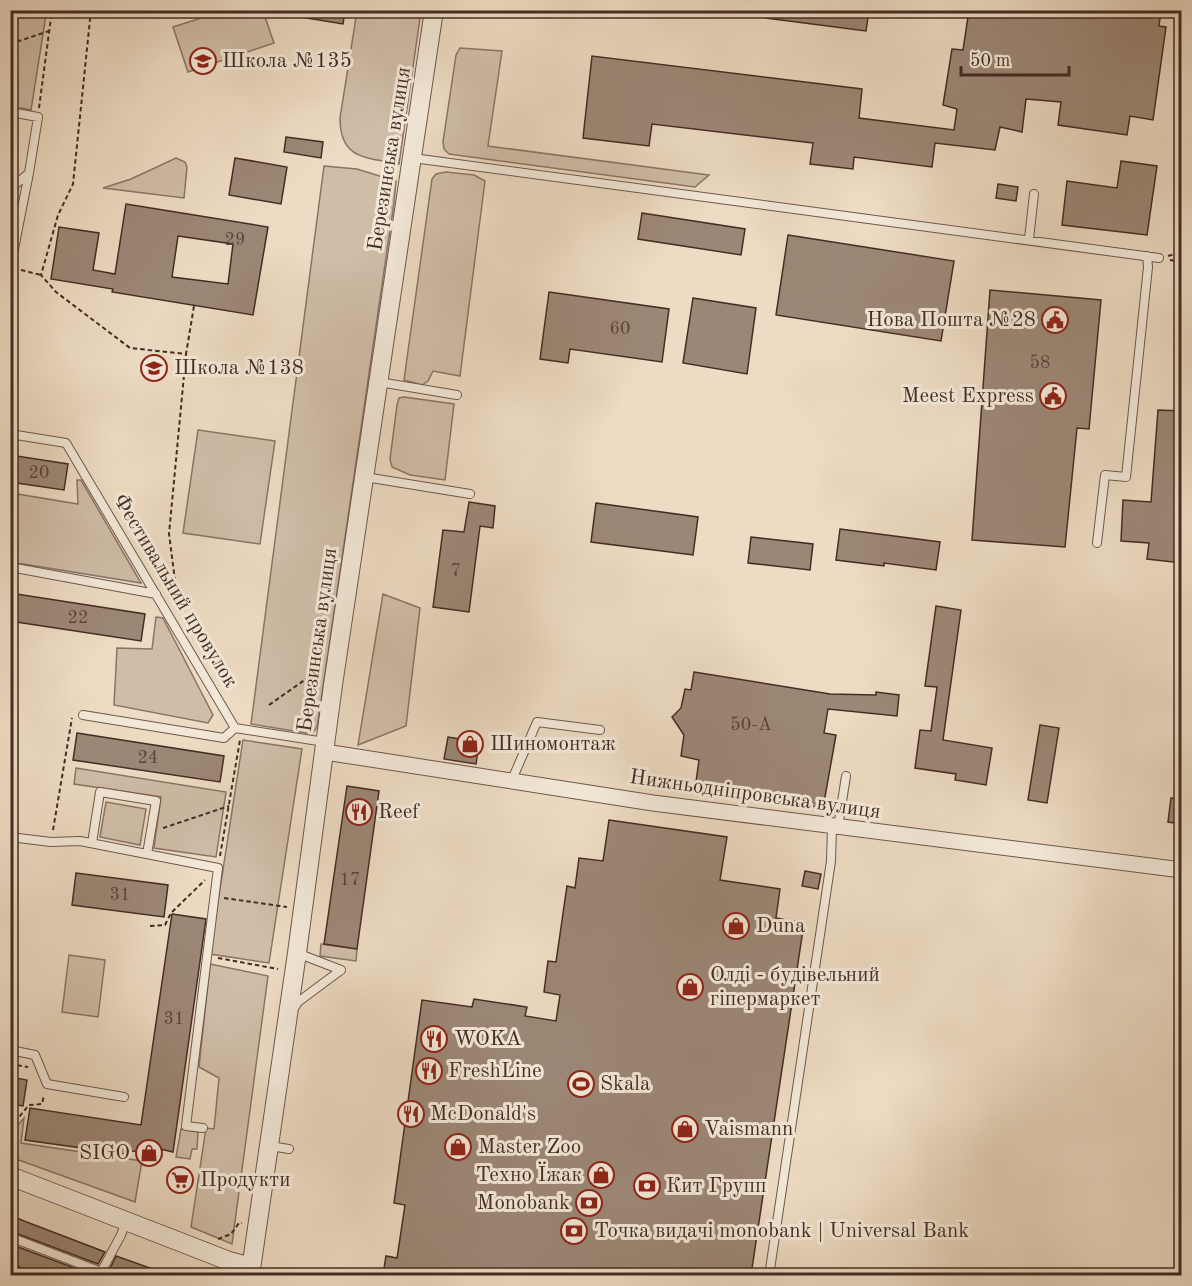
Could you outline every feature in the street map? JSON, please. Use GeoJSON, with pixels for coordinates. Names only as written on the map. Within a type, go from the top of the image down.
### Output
{"type":"FeatureCollection","features":[{"type":"Feature","properties":{"kind":"street","name":"Березинська вулиця"},"geometry":{"type":"LineString","coordinates":[[250,1271],[288,1018],[333,685],[434,10]]}},
{"type":"Feature","properties":{"kind":"street","name":"Нижньодніпровська вулиця"},"geometry":{"type":"LineString","coordinates":[[325,747],[511,782],[835,828],[1182,870]]}},
{"type":"Feature","properties":{"kind":"street"},"geometry":{"type":"LineString","coordinates":[[10,1176],[250,1271]]}},
{"type":"Feature","properties":{"kind":"lane"},"geometry":{"type":"LineString","coordinates":[[10,112],[38,117],[11,268]]}},
{"type":"Feature","properties":{"kind":"lane"},"geometry":{"type":"LineString","coordinates":[[413,158],[1159,258]]}},
{"type":"Feature","properties":{"kind":"lane"},"geometry":{"type":"LineString","coordinates":[[10,189],[29,173]]}},
{"type":"Feature","properties":{"kind":"lane"},"geometry":{"type":"LineString","coordinates":[[1029,239],[1034,194]]}},
{"type":"Feature","properties":{"kind":"lane"},"geometry":{"type":"LineString","coordinates":[[1097,543],[1106,475],[1126,477],[1148,267],[1147,256]]}},
{"type":"Feature","properties":{"kind":"lane"},"geometry":{"type":"LineString","coordinates":[[378,382],[457,395]]}},
{"type":"Feature","properties":{"kind":"lane","name":"Фестивальний провулок"},"geometry":{"type":"LineString","coordinates":[[10,434],[66,443],[239,728]]}},
{"type":"Feature","properties":{"kind":"lane"},"geometry":{"type":"LineString","coordinates":[[365,477],[470,494]]}},
{"type":"Feature","properties":{"kind":"lane"},"geometry":{"type":"LineString","coordinates":[[10,567],[156,594]]}},
{"type":"Feature","properties":{"kind":"lane"},"geometry":{"type":"LineString","coordinates":[[83,716],[224,738],[239,728],[325,747]]}},
{"type":"Feature","properties":{"kind":"lane"},"geometry":{"type":"LineString","coordinates":[[511,782],[537,722],[600,730]]}},
{"type":"Feature","properties":{"kind":"lane"},"geometry":{"type":"LineString","coordinates":[[769,1275],[835,828],[846,776]]}},
{"type":"Feature","properties":{"kind":"lane"},"geometry":{"type":"LineString","coordinates":[[92,843],[100,792],[156,801],[147,854]]}},
{"type":"Feature","properties":{"kind":"lane"},"geometry":{"type":"LineString","coordinates":[[10,837],[51,842],[80,841],[218,868],[186,1126],[203,1128]]}},
{"type":"Feature","properties":{"kind":"lane"},"geometry":{"type":"LineString","coordinates":[[288,1018],[298,1002],[341,970],[297,953]]}},
{"type":"Feature","properties":{"kind":"lane"},"geometry":{"type":"LineString","coordinates":[[10,1050],[35,1055],[47,1084],[124,1097]]}},
{"type":"Feature","properties":{"kind":"lane"},"geometry":{"type":"LineString","coordinates":[[268,1146],[289,1149]]}},
{"type":"Feature","properties":{"kind":"lane"},"geometry":{"type":"LineString","coordinates":[[100,1273],[122,1235],[126,1221]]}},
{"type":"Feature","properties":{"kind":"lane"},"geometry":{"type":"LineString","coordinates":[[10,1237],[100,1273],[112,1275]]}},
{"type":"Feature","properties":{"kind":"lane"},"geometry":{"type":"LineString","coordinates":[[10,1271],[22,1275]]}},
{"type":"Feature","properties":{"kind":"path"},"geometry":{"type":"LineString","coordinates":[[38,117],[52,10]]}},
{"type":"Feature","properties":{"kind":"path"},"geometry":{"type":"LineString","coordinates":[[41,275],[58,215],[73,184],[91,10]]}},
{"type":"Feature","properties":{"kind":"path"},"geometry":{"type":"LineString","coordinates":[[10,44],[49,31]]}},
{"type":"Feature","properties":{"kind":"path"},"geometry":{"type":"LineString","coordinates":[[11,268],[41,275],[56,292],[130,348],[186,354],[187,351]]}},
{"type":"Feature","properties":{"kind":"path"},"geometry":{"type":"LineString","coordinates":[[169,616],[179,612],[169,534],[187,351],[194,306]]}},
{"type":"Feature","properties":{"kind":"path"},"geometry":{"type":"LineString","coordinates":[[268,705],[306,679],[333,685]]}},
{"type":"Feature","properties":{"kind":"path"},"geometry":{"type":"LineString","coordinates":[[51,842],[73,712],[83,716]]}},
{"type":"Feature","properties":{"kind":"path"},"geometry":{"type":"LineString","coordinates":[[150,926],[165,925],[171,913],[218,868],[239,728]]}},
{"type":"Feature","properties":{"kind":"path"},"geometry":{"type":"LineString","coordinates":[[151,832],[229,806]]}},
{"type":"Feature","properties":{"kind":"path"},"geometry":{"type":"LineString","coordinates":[[216,896],[303,909]]}},
{"type":"Feature","properties":{"kind":"path"},"geometry":{"type":"LineString","coordinates":[[207,956],[294,972]]}},
{"type":"Feature","properties":{"kind":"path"},"geometry":{"type":"LineString","coordinates":[[10,1128],[29,1106],[42,1104],[47,1084]]}},
{"type":"Feature","properties":{"kind":"path"},"geometry":{"type":"LineString","coordinates":[[211,1239],[219,1239],[231,1234],[239,1223],[257,1227]]}},
{"type":"Feature","properties":{"kind":"shaded area"},"geometry":{"type":"Polygon","coordinates":[[[10,11],[46,15],[31,110],[11,106],[10,11]]]}},
{"type":"Feature","properties":{"kind":"shaded area"},"geometry":{"type":"Polygon","coordinates":[[[223,11],[263,11],[274,43],[188,72],[173,27],[223,11]]]}},
{"type":"Feature","properties":{"kind":"shaded area"},"geometry":{"type":"Polygon","coordinates":[[[357,11],[421,11],[399,164],[357,154],[350,149],[341,132],[340,118],[357,11]]]}},
{"type":"Feature","properties":{"kind":"shaded area"},"geometry":{"type":"Polygon","coordinates":[[[460,48],[502,51],[488,146],[709,175],[695,187],[449,154],[444,149],[443,142],[456,55],[460,48]]]}},
{"type":"Feature","properties":{"kind":"shaded area"},"geometry":{"type":"Polygon","coordinates":[[[176,158],[185,162],[187,167],[184,198],[103,188],[131,179],[176,158]]]}},
{"type":"Feature","properties":{"kind":"shaded area"},"geometry":{"type":"Polygon","coordinates":[[[324,166],[357,169],[396,181],[319,715],[317,727],[312,734],[251,724],[324,166]]]}},
{"type":"Feature","properties":{"kind":"shaded area"},"geometry":{"type":"Polygon","coordinates":[[[446,172],[474,175],[485,181],[460,376],[433,371],[428,381],[422,385],[404,380],[432,179],[436,174],[446,172]]]}},
{"type":"Feature","properties":{"kind":"shaded area"},"geometry":{"type":"Polygon","coordinates":[[[399,398],[454,404],[445,480],[410,475],[392,467],[390,459],[397,405],[399,398]]]}},
{"type":"Feature","properties":{"kind":"shaded area"},"geometry":{"type":"Polygon","coordinates":[[[198,430],[275,441],[260,544],[183,533],[198,430]]]}},
{"type":"Feature","properties":{"kind":"shaded area"},"geometry":{"type":"Polygon","coordinates":[[[77,480],[81,480],[141,583],[11,562],[11,493],[78,504],[77,480]]]}},
{"type":"Feature","properties":{"kind":"shaded area"},"geometry":{"type":"Polygon","coordinates":[[[383,594],[420,608],[406,726],[358,745],[383,594]]]}},
{"type":"Feature","properties":{"kind":"shaded area"},"geometry":{"type":"Polygon","coordinates":[[[156,617],[163,618],[213,715],[208,723],[114,705],[117,648],[152,649],[156,617]]]}},
{"type":"Feature","properties":{"kind":"shaded area"},"geometry":{"type":"Polygon","coordinates":[[[243,740],[302,749],[269,963],[210,954],[243,740]]]}},
{"type":"Feature","properties":{"kind":"shaded area"},"geometry":{"type":"Polygon","coordinates":[[[76,768],[226,792],[216,857],[154,848],[161,797],[74,784],[76,768]]]}},
{"type":"Feature","properties":{"kind":"shaded area"},"geometry":{"type":"Polygon","coordinates":[[[106,802],[146,809],[140,845],[100,837],[106,802]]]}},
{"type":"Feature","properties":{"kind":"shaded area"},"geometry":{"type":"Polygon","coordinates":[[[321,944],[357,949],[356,961],[320,956],[321,944]]]}},
{"type":"Feature","properties":{"kind":"shaded area"},"geometry":{"type":"Polygon","coordinates":[[[69,955],[105,960],[98,1017],[62,1012],[69,955]]]}},
{"type":"Feature","properties":{"kind":"shaded area"},"geometry":{"type":"Polygon","coordinates":[[[210,964],[268,976],[232,1244],[191,1227],[206,1128],[214,1129],[219,1078],[199,1067],[210,964]]]}},
{"type":"Feature","properties":{"kind":"shaded area"},"geometry":{"type":"Polygon","coordinates":[[[24,1118],[21,1143],[142,1161],[135,1202],[13,1158],[11,1133],[24,1118]]]}},
{"type":"Feature","properties":{"kind":"shaded area"},"geometry":{"type":"Polygon","coordinates":[[[181,1129],[198,1132],[197,1149],[192,1149],[190,1159],[176,1157],[181,1129]]]}},
{"type":"Feature","properties":{"kind":"building"},"geometry":{"type":"Polygon","coordinates":[[[301,10],[345,10],[343,24],[301,17],[301,10]]]}},
{"type":"Feature","properties":{"kind":"building"},"geometry":{"type":"Polygon","coordinates":[[[766,10],[869,10],[866,31],[766,18],[766,10]]]}},
{"type":"Feature","properties":{"kind":"building"},"geometry":{"type":"Polygon","coordinates":[[[969,10],[1161,10],[1159,26],[1166,27],[1153,120],[1130,116],[1127,135],[1058,125],[1061,102],[1026,99],[1022,132],[1000,127],[995,150],[935,143],[932,167],[854,157],[853,169],[810,164],[813,143],[652,124],[649,146],[583,138],[592,56],[862,89],[859,118],[954,130],[957,109],[943,105],[952,49],[963,50],[969,10]]]}},
{"type":"Feature","properties":{"kind":"building"},"geometry":{"type":"Polygon","coordinates":[[[286,137],[323,142],[321,158],[284,152],[286,137]]]}},
{"type":"Feature","properties":{"kind":"building"},"geometry":{"type":"Polygon","coordinates":[[[235,158],[287,167],[281,204],[229,195],[235,158]]]}},
{"type":"Feature","properties":{"kind":"building"},"geometry":{"type":"Polygon","coordinates":[[[1121,161],[1157,166],[1147,235],[1062,225],[1067,181],[1117,188],[1121,161]]]}},
{"type":"Feature","properties":{"kind":"building"},"geometry":{"type":"Polygon","coordinates":[[[998,184],[1018,187],[1016,201],[996,198],[998,184]]]}},
{"type":"Feature","properties":{"kind":"building"},"geometry":{"type":"Polygon","coordinates":[[[126,204],[268,227],[253,315],[112,292],[113,289],[51,279],[59,227],[99,233],[93,270],[115,274],[126,204]],[[178,236],[172,277],[228,284],[233,244],[178,236]]]}},
{"type":"Feature","properties":{"kind":"building"},"geometry":{"type":"Polygon","coordinates":[[[642,213],[745,229],[741,255],[638,239],[642,213]]]}},
{"type":"Feature","properties":{"kind":"building"},"geometry":{"type":"Polygon","coordinates":[[[788,235],[954,261],[941,341],[776,315],[788,235]]]}},
{"type":"Feature","properties":{"kind":"building"},"geometry":{"type":"Polygon","coordinates":[[[990,290],[1101,300],[1089,429],[1077,428],[1065,547],[972,540],[990,290]]]}},
{"type":"Feature","properties":{"kind":"building"},"geometry":{"type":"Polygon","coordinates":[[[549,292],[669,309],[662,362],[570,349],[568,363],[540,359],[549,292]]]}},
{"type":"Feature","properties":{"kind":"building"},"geometry":{"type":"Polygon","coordinates":[[[693,298],[756,308],[747,374],[683,363],[693,298]]]}},
{"type":"Feature","properties":{"kind":"building"},"geometry":{"type":"Polygon","coordinates":[[[1158,410],[1182,411],[1182,563],[1147,559],[1149,543],[1121,541],[1123,500],[1151,502],[1158,410]]]}},
{"type":"Feature","properties":{"kind":"building"},"geometry":{"type":"Polygon","coordinates":[[[10,455],[68,464],[64,490],[10,482],[10,455]]]}},
{"type":"Feature","properties":{"kind":"building"},"geometry":{"type":"Polygon","coordinates":[[[469,502],[495,506],[493,528],[480,526],[469,612],[433,607],[443,530],[464,532],[469,502]]]}},
{"type":"Feature","properties":{"kind":"building"},"geometry":{"type":"Polygon","coordinates":[[[596,503],[698,517],[693,555],[591,542],[596,503]]]}},
{"type":"Feature","properties":{"kind":"building"},"geometry":{"type":"Polygon","coordinates":[[[840,529],[940,542],[936,570],[836,560],[840,529]]]}},
{"type":"Feature","properties":{"kind":"building"},"geometry":{"type":"Polygon","coordinates":[[[751,537],[813,544],[810,570],[748,563],[751,537]]]}},
{"type":"Feature","properties":{"kind":"building"},"geometry":{"type":"Polygon","coordinates":[[[10,593],[145,614],[141,641],[10,621],[10,593]]]}},
{"type":"Feature","properties":{"kind":"building"},"geometry":{"type":"Polygon","coordinates":[[[936,606],[961,610],[943,740],[992,748],[986,785],[955,780],[956,774],[915,768],[920,730],[931,731],[937,687],[925,686],[936,606]]]}},
{"type":"Feature","properties":{"kind":"building"},"geometry":{"type":"Polygon","coordinates":[[[694,672],[830,694],[876,695],[876,692],[899,695],[897,716],[828,709],[824,733],[836,735],[823,808],[695,789],[699,760],[681,756],[684,735],[672,717],[681,708],[685,689],[691,690],[694,672]]]}},
{"type":"Feature","properties":{"kind":"building"},"geometry":{"type":"Polygon","coordinates":[[[1040,725],[1059,728],[1047,803],[1028,800],[1040,725]]]}},
{"type":"Feature","properties":{"kind":"building"},"geometry":{"type":"Polygon","coordinates":[[[77,733],[224,756],[220,782],[73,760],[77,733]]]}},
{"type":"Feature","properties":{"kind":"building"},"geometry":{"type":"Polygon","coordinates":[[[448,737],[479,742],[476,764],[444,759],[448,737]]]}},
{"type":"Feature","properties":{"kind":"building"},"geometry":{"type":"Polygon","coordinates":[[[347,786],[379,791],[357,949],[324,944],[347,786]]]}},
{"type":"Feature","properties":{"kind":"building"},"geometry":{"type":"Polygon","coordinates":[[[1171,798],[1182,799],[1182,824],[1168,822],[1171,798]]]}},
{"type":"Feature","properties":{"kind":"building"},"geometry":{"type":"Polygon","coordinates":[[[609,820],[727,837],[720,880],[780,889],[776,918],[804,923],[751,1275],[383,1275],[386,1256],[397,1258],[405,1205],[394,1203],[422,1000],[472,1007],[474,999],[527,1007],[525,1016],[556,1021],[560,995],[544,992],[548,961],[556,962],[567,886],[575,888],[579,858],[603,861],[609,820]]]}},
{"type":"Feature","properties":{"kind":"building"},"geometry":{"type":"Polygon","coordinates":[[[805,871],[821,874],[818,889],[802,886],[805,871]]]}},
{"type":"Feature","properties":{"kind":"building"},"geometry":{"type":"Polygon","coordinates":[[[76,873],[168,885],[164,917],[72,905],[76,873]]]}},
{"type":"Feature","properties":{"kind":"building"},"geometry":{"type":"Polygon","coordinates":[[[172,914],[206,919],[173,1152],[160,1149],[160,1155],[125,1150],[124,1154],[25,1140],[30,1108],[141,1125],[172,914]]]}},
{"type":"Feature","properties":{"kind":"building"},"geometry":{"type":"Polygon","coordinates":[[[10,1077],[27,1080],[23,1106],[10,1104],[10,1077]]]}},
{"type":"Feature","properties":{"kind":"building"},"geometry":{"type":"Polygon","coordinates":[[[10,1215],[105,1252],[98,1264],[10,1231],[10,1215]]]}},
{"type":"Feature","properties":{"kind":"building"},"geometry":{"type":"Polygon","coordinates":[[[10,1244],[93,1275],[42,1275],[26,1270],[10,1263],[10,1244]]]}},
{"type":"Feature","properties":{"kind":"building"},"geometry":{"type":"Polygon","coordinates":[[[116,1256],[167,1275],[118,1275],[110,1269],[116,1256]]]}},
{"type":"Feature","properties":{"kind":"place","name":"Школа №135"},"geometry":{"type":"Point","coordinates":[203,61]}},
{"type":"Feature","properties":{"kind":"place","name":"Нова Пошта №28"},"geometry":{"type":"Point","coordinates":[1055,320]}},
{"type":"Feature","properties":{"kind":"place","name":"Школа №138"},"geometry":{"type":"Point","coordinates":[154,368]}},
{"type":"Feature","properties":{"kind":"place","name":"Meest Express"},"geometry":{"type":"Point","coordinates":[1053,396]}},
{"type":"Feature","properties":{"kind":"place","name":"Шиномонтаж"},"geometry":{"type":"Point","coordinates":[470,744]}},
{"type":"Feature","properties":{"kind":"place","name":"Reef"},"geometry":{"type":"Point","coordinates":[359,812]}},
{"type":"Feature","properties":{"kind":"place","name":"Duna"},"geometry":{"type":"Point","coordinates":[736,926]}},
{"type":"Feature","properties":{"kind":"place","name":"Олді - будівельний гіпермаркет"},"geometry":{"type":"Point","coordinates":[690,987]}},
{"type":"Feature","properties":{"kind":"place","name":"WOKA"},"geometry":{"type":"Point","coordinates":[434,1039]}},
{"type":"Feature","properties":{"kind":"place","name":"FreshLine"},"geometry":{"type":"Point","coordinates":[429,1071]}},
{"type":"Feature","properties":{"kind":"place","name":"Skala"},"geometry":{"type":"Point","coordinates":[581,1084]}},
{"type":"Feature","properties":{"kind":"place","name":"McDonald's"},"geometry":{"type":"Point","coordinates":[411,1114]}},
{"type":"Feature","properties":{"kind":"place","name":"Vaismann"},"geometry":{"type":"Point","coordinates":[685,1129]}},
{"type":"Feature","properties":{"kind":"place","name":"Master Zoo"},"geometry":{"type":"Point","coordinates":[458,1147]}},
{"type":"Feature","properties":{"kind":"place","name":"SIGO"},"geometry":{"type":"Point","coordinates":[149,1153]}},
{"type":"Feature","properties":{"kind":"place","name":"Техно Їжак"},"geometry":{"type":"Point","coordinates":[601,1175]}},
{"type":"Feature","properties":{"kind":"place","name":"Продукти"},"geometry":{"type":"Point","coordinates":[180,1180]}},
{"type":"Feature","properties":{"kind":"place","name":"Кит Групп"},"geometry":{"type":"Point","coordinates":[647,1186]}},
{"type":"Feature","properties":{"kind":"place","name":"Monobank"},"geometry":{"type":"Point","coordinates":[589,1203]}},
{"type":"Feature","properties":{"kind":"place","name":"Точка видачі monobank | Universal Bank"},"geometry":{"type":"Point","coordinates":[574,1231]}}]}
